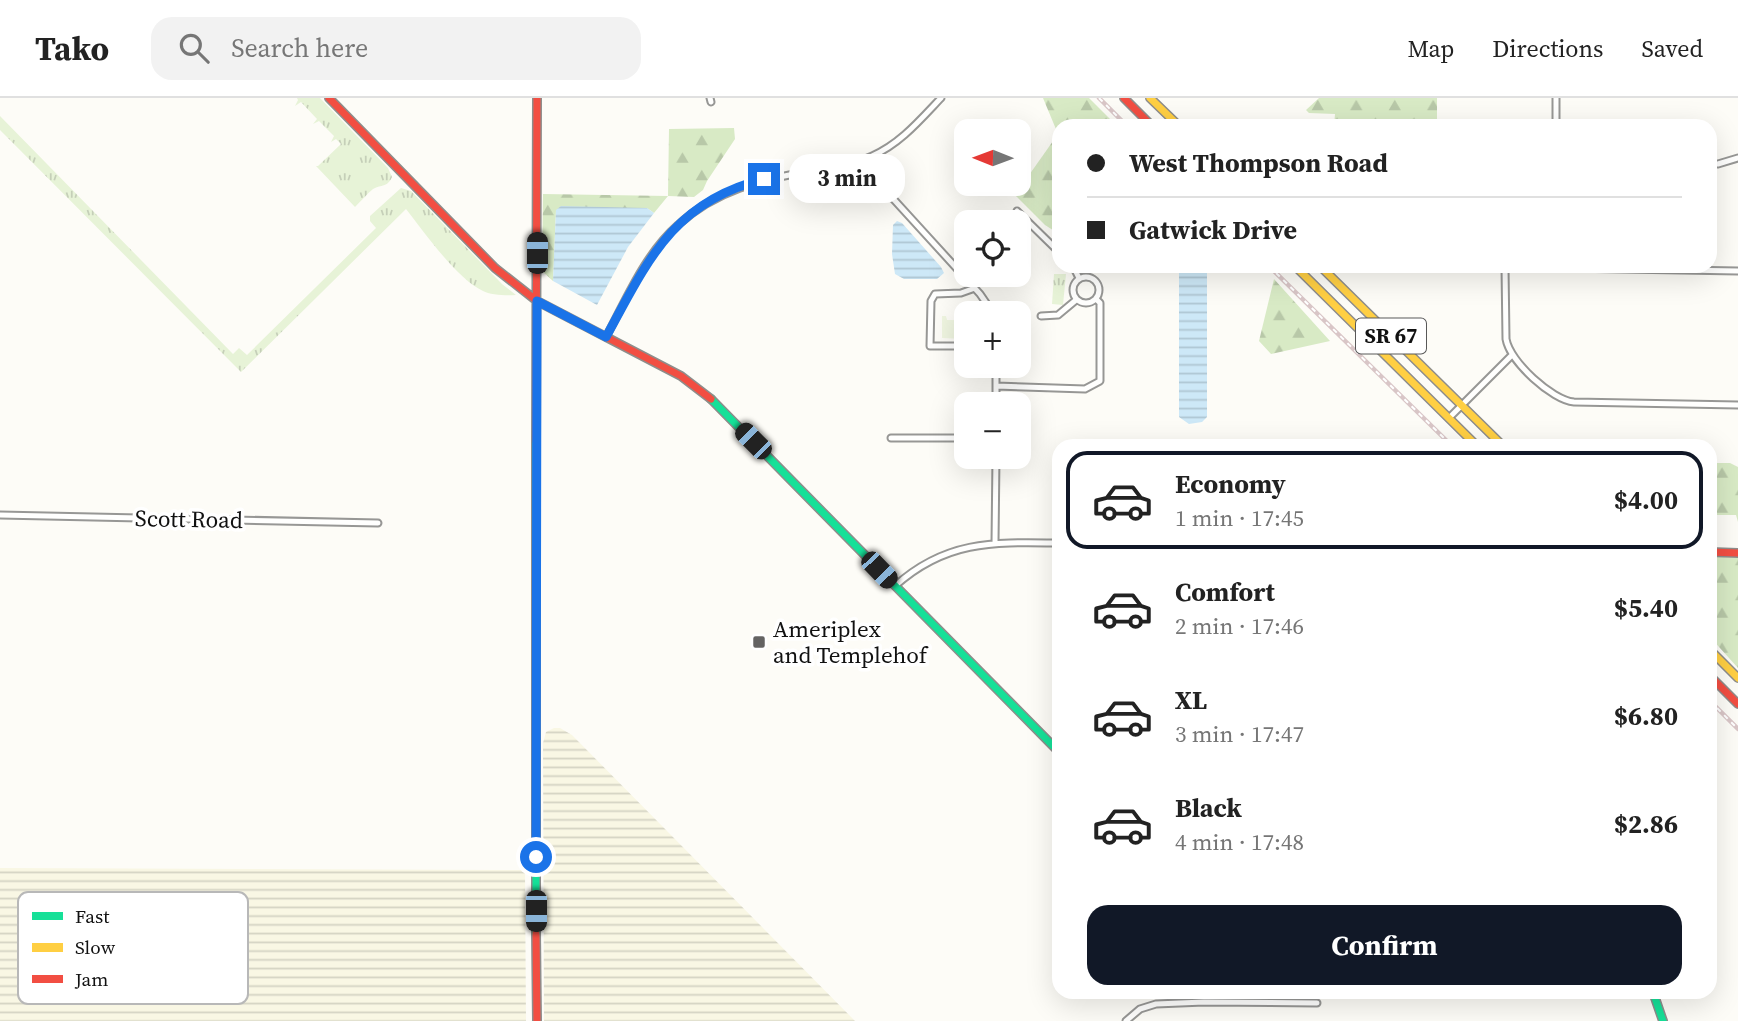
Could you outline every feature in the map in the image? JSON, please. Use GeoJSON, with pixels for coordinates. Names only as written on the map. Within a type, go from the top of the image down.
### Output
{"type":"FeatureCollection","features":[{"type":"Feature","properties":{"kind":"street"},"geometry":{"type":"LineString","coordinates":[[329,98],[502,275],[537,301],[681,376],[707,395],[1052,745]]}},
{"type":"Feature","properties":{"kind":"street"},"geometry":{"type":"LineString","coordinates":[[537,98],[537,1021]]}},
{"type":"Feature","properties":{"kind":"street"},"geometry":{"type":"LineString","coordinates":[[606,337],[654,251],[676,226],[696,210],[726,192],[754,182],[842,166],[875,155],[905,135],[941,98]]}},
{"type":"Feature","properties":{"kind":"street"},"geometry":{"type":"LineString","coordinates":[[1124,98],[1145,119]]}},
{"type":"Feature","properties":{"kind":"street"},"geometry":{"type":"LineString","coordinates":[[1150,98],[1172,119]]}},
{"type":"Feature","properties":{"kind":"street"},"geometry":{"type":"LineString","coordinates":[[1556,98],[1556,119]]}},
{"type":"Feature","properties":{"kind":"street"},"geometry":{"type":"LineString","coordinates":[[875,155],[887,181],[887,192]]}},
{"type":"Feature","properties":{"kind":"street"},"geometry":{"type":"LineString","coordinates":[[868,158],[879,185],[986,301]]}},
{"type":"Feature","properties":{"kind":"street"},"geometry":{"type":"LineString","coordinates":[[1717,164],[1738,158]]}},
{"type":"Feature","properties":{"kind":"street"},"geometry":{"type":"LineString","coordinates":[[1031,225],[1052,245]]}},
{"type":"Feature","properties":{"kind":"street"},"geometry":{"type":"LineString","coordinates":[[1717,271],[1738,271]]}},
{"type":"Feature","properties":{"kind":"street"},"geometry":{"type":"LineString","coordinates":[[1076,273],[1079,278]]}},
{"type":"Feature","properties":{"kind":"street","name":"SR 67"},"geometry":{"type":"LineString","coordinates":[[1302,273],[1470,439]]}},
{"type":"Feature","properties":{"kind":"street","name":"SR 67"},"geometry":{"type":"LineString","coordinates":[[1327,273],[1496,439]]}},
{"type":"Feature","properties":{"kind":"street"},"geometry":{"type":"LineString","coordinates":[[1506,273],[1506,339],[1512,355],[1549,392],[1567,401],[1738,405]]}},
{"type":"Feature","properties":{"kind":"street"},"geometry":{"type":"LineString","coordinates":[[1079,278],[1095,280],[1099,287],[1096,299],[1084,304],[1076,300],[1072,288],[1079,278]]}},
{"type":"Feature","properties":{"kind":"street"},"geometry":{"type":"LineString","coordinates":[[954,346],[930,346],[932,301],[935,294],[951,295],[975,288]]}},
{"type":"Feature","properties":{"kind":"street"},"geometry":{"type":"LineString","coordinates":[[996,386],[1085,389],[1100,381],[1100,303],[1096,299]]}},
{"type":"Feature","properties":{"kind":"street"},"geometry":{"type":"LineString","coordinates":[[1041,316],[1058,315],[1076,300]]}},
{"type":"Feature","properties":{"kind":"street"},"geometry":{"type":"LineString","coordinates":[[1449,418],[1512,355]]}},
{"type":"Feature","properties":{"kind":"street"},"geometry":{"type":"LineString","coordinates":[[996,378],[996,392]]}},
{"type":"Feature","properties":{"kind":"street"},"geometry":{"type":"LineString","coordinates":[[891,438],[954,438]]}},
{"type":"Feature","properties":{"kind":"street"},"geometry":{"type":"LineString","coordinates":[[995,542],[996,469]]}},
{"type":"Feature","properties":{"kind":"street","name":"Scott Road"},"geometry":{"type":"LineString","coordinates":[[0,515],[378,523]]}},
{"type":"Feature","properties":{"kind":"street"},"geometry":{"type":"LineString","coordinates":[[895,586],[916,569],[964,547],[995,542],[1052,543]]}},
{"type":"Feature","properties":{"kind":"street"},"geometry":{"type":"LineString","coordinates":[[1717,552],[1738,553]]}},
{"type":"Feature","properties":{"kind":"street"},"geometry":{"type":"LineString","coordinates":[[1717,657],[1738,678]]}},
{"type":"Feature","properties":{"kind":"street"},"geometry":{"type":"LineString","coordinates":[[1717,683],[1738,704]]}},
{"type":"Feature","properties":{"kind":"street"},"geometry":{"type":"LineString","coordinates":[[1655,999],[1663,1021]]}},
{"type":"Feature","properties":{"kind":"street"},"geometry":{"type":"LineString","coordinates":[[1126,1021],[1147,1006],[1204,1002],[1317,1003]]}},
{"type":"Feature","properties":{"kind":"shaded area"},"geometry":{"type":"Polygon","coordinates":[[[560,728],[572,735],[855,1021],[544,1021],[543,743],[546,732],[560,728]]]}},
{"type":"Feature","properties":{"kind":"shaded area"},"geometry":{"type":"Polygon","coordinates":[[[0,868],[525,870],[526,1021],[0,1021],[0,868]]]}},
{"type":"Feature","properties":{"kind":"green space"},"geometry":{"type":"Polygon","coordinates":[[[297,98],[320,98],[388,168],[392,177],[388,183],[373,189],[355,207],[316,166],[341,144],[336,139],[331,142],[334,136],[319,121],[313,124],[317,119],[301,102],[295,106],[297,98]]]}},
{"type":"Feature","properties":{"kind":"green space"},"geometry":{"type":"Polygon","coordinates":[[[1043,98],[1089,98],[1110,119],[1052,119],[1043,98]]]}},
{"type":"Feature","properties":{"kind":"green space"},"geometry":{"type":"Polygon","coordinates":[[[1319,98],[1437,98],[1437,119],[1335,119],[1335,114],[1309,113],[1306,110],[1319,98]]]}},
{"type":"Feature","properties":{"kind":"green space"},"geometry":{"type":"Polygon","coordinates":[[[0,116],[233,354],[239,348],[247,355],[376,228],[370,221],[370,216],[401,188],[411,191],[516,295],[490,293],[473,285],[442,254],[406,209],[241,372],[0,130],[0,116]]]}},
{"type":"Feature","properties":{"kind":"green space"},"geometry":{"type":"Polygon","coordinates":[[[734,128],[735,139],[703,190],[694,197],[668,196],[669,129],[734,128]]]}},
{"type":"Feature","properties":{"kind":"green space"},"geometry":{"type":"Polygon","coordinates":[[[1052,143],[1052,230],[1016,196],[1031,196],[1031,172],[1052,143]]]}},
{"type":"Feature","properties":{"kind":"green space"},"geometry":{"type":"Polygon","coordinates":[[[543,194],[668,196],[654,213],[647,208],[556,210],[553,281],[542,271],[543,194]]]}},
{"type":"Feature","properties":{"kind":"green space"},"geometry":{"type":"Polygon","coordinates":[[[1054,274],[1066,274],[1063,305],[1052,304],[1054,274]]]}},
{"type":"Feature","properties":{"kind":"green space"},"geometry":{"type":"Polygon","coordinates":[[[1274,279],[1330,341],[1271,354],[1259,341],[1274,279]]]}},
{"type":"Feature","properties":{"kind":"green space"},"geometry":{"type":"Polygon","coordinates":[[[942,316],[946,316],[947,320],[954,320],[954,339],[942,338],[942,316]]]}},
{"type":"Feature","properties":{"kind":"green space"},"geometry":{"type":"Polygon","coordinates":[[[1717,463],[1730,463],[1738,467],[1738,522],[1736,515],[1717,515],[1717,463]]]}},
{"type":"Feature","properties":{"kind":"green space"},"geometry":{"type":"Polygon","coordinates":[[[1717,556],[1738,558],[1738,668],[1717,645],[1717,556]]]}},
{"type":"Feature","properties":{"kind":"water"},"geometry":{"type":"Polygon","coordinates":[[[561,206],[647,208],[654,213],[628,247],[597,305],[553,281],[556,210],[561,206]]]}},
{"type":"Feature","properties":{"kind":"water"},"geometry":{"type":"Polygon","coordinates":[[[897,221],[902,223],[941,267],[944,273],[937,279],[904,279],[895,274],[892,254],[893,225],[897,221]]]}},
{"type":"Feature","properties":{"kind":"water"},"geometry":{"type":"Polygon","coordinates":[[[1179,273],[1207,273],[1207,417],[1202,422],[1189,424],[1179,417],[1179,273]]]}},
{"type":"Feature","properties":{"kind":"railway"},"geometry":{"type":"LineString","coordinates":[[1099,98],[1120,119]]}},
{"type":"Feature","properties":{"kind":"railway"},"geometry":{"type":"LineString","coordinates":[[1276,273],[1445,439]]}},
{"type":"Feature","properties":{"kind":"railway"},"geometry":{"type":"LineString","coordinates":[[1717,708],[1738,729]]}},
{"type":"Feature","properties":{"kind":"traffic: fast"},"geometry":{"type":"LineString","coordinates":[[711,399],[1052,745]]}},
{"type":"Feature","properties":{"kind":"traffic: fast"},"geometry":{"type":"LineString","coordinates":[[536,441],[536,933]]}},
{"type":"Feature","properties":{"kind":"traffic: fast"},"geometry":{"type":"LineString","coordinates":[[1655,999],[1663,1021]]}},
{"type":"Feature","properties":{"kind":"traffic: slow"},"geometry":{"type":"LineString","coordinates":[[1150,98],[1172,119]]}},
{"type":"Feature","properties":{"kind":"traffic: slow"},"geometry":{"type":"LineString","coordinates":[[1302,273],[1470,439]]}},
{"type":"Feature","properties":{"kind":"traffic: slow"},"geometry":{"type":"LineString","coordinates":[[1327,273],[1496,439]]}},
{"type":"Feature","properties":{"kind":"traffic: slow"},"geometry":{"type":"LineString","coordinates":[[1717,657],[1738,678]]}},
{"type":"Feature","properties":{"kind":"traffic: jam"},"geometry":{"type":"LineString","coordinates":[[329,98],[495,268],[537,301],[681,376],[711,399]]}},
{"type":"Feature","properties":{"kind":"traffic: jam"},"geometry":{"type":"LineString","coordinates":[[536,441],[537,98]]}},
{"type":"Feature","properties":{"kind":"traffic: jam"},"geometry":{"type":"LineString","coordinates":[[1124,98],[1145,119]]}},
{"type":"Feature","properties":{"kind":"traffic: jam"},"geometry":{"type":"LineString","coordinates":[[1717,552],[1738,553]]}},
{"type":"Feature","properties":{"kind":"traffic: jam"},"geometry":{"type":"LineString","coordinates":[[1717,683],[1738,704]]}},
{"type":"Feature","properties":{"kind":"traffic: jam"},"geometry":{"type":"LineString","coordinates":[[536,933],[537,1021]]}},
{"type":"Feature","properties":{"kind":"place","name":"Ameriplex and Templehof"},"geometry":{"type":"Point","coordinates":[759,642]}},
{"type":"Feature","properties":{"kind":"route"},"geometry":{"type":"LineString","coordinates":[[536,857],[537,301],[606,337],[649,258],[676,226],[712,199],[764,179]]}}]}
